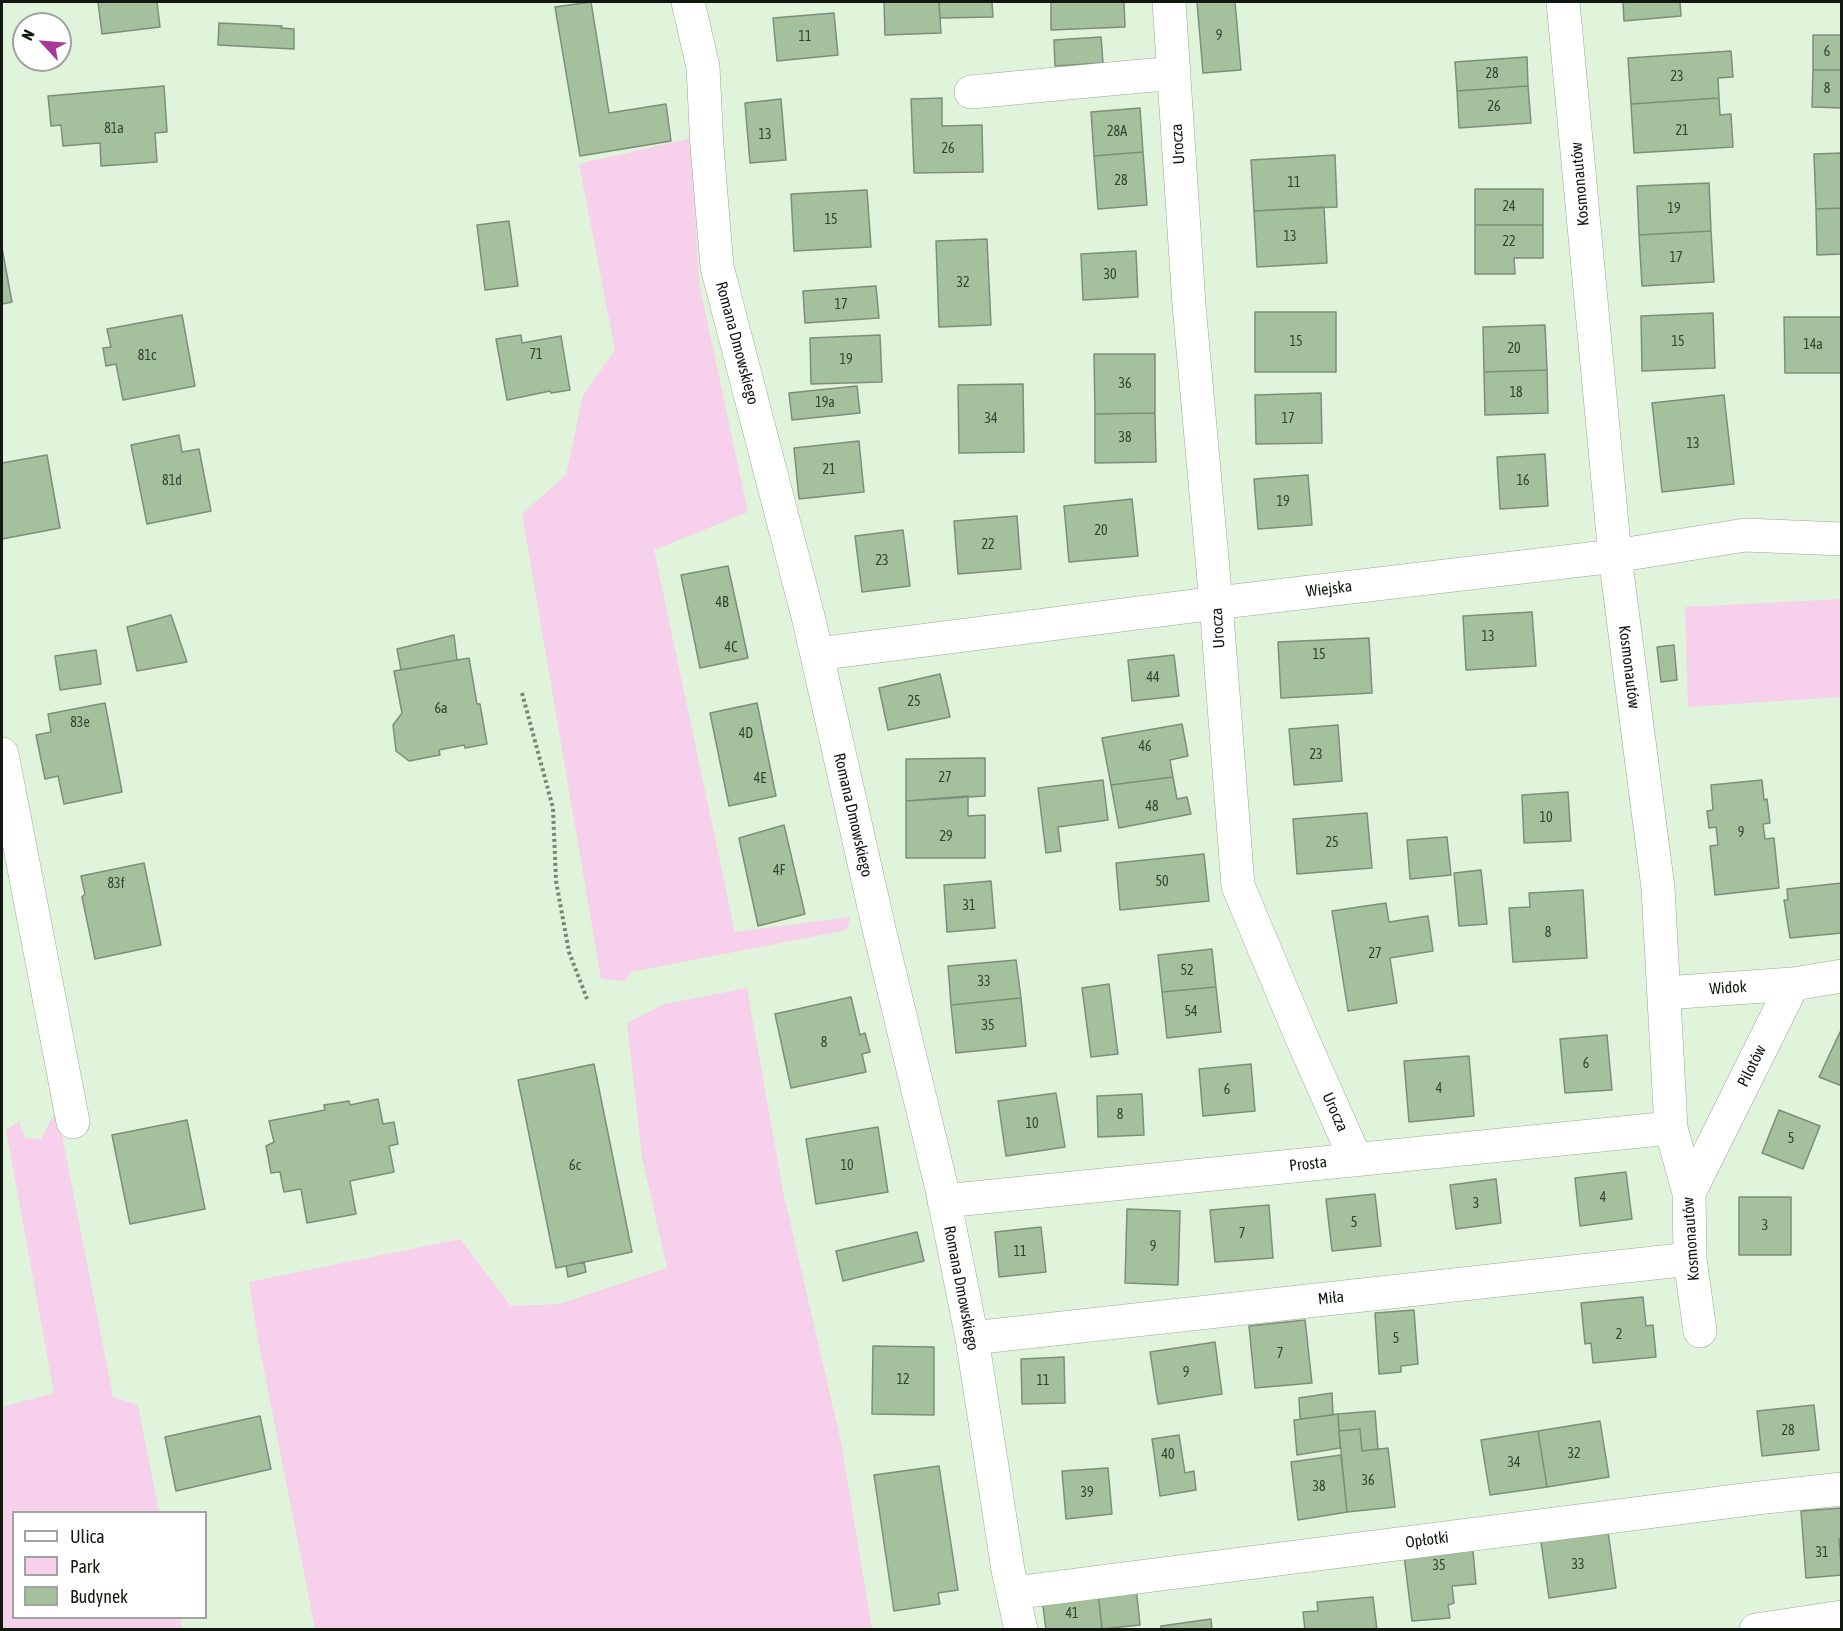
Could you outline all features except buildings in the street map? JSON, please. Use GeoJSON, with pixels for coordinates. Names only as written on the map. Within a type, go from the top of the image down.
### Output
{"type":"FeatureCollection","features":[{"type":"Feature","properties":{"kind":"street","name":"Romana Dmowskiego"},"geometry":{"type":"LineString","coordinates":[[688,2],[703,68],[717,267],[817,654],[877,922],[944,1201],[972,1338],[1013,1593],[1021,1629]]}},
{"type":"Feature","properties":{"kind":"street","name":"Urocza"},"geometry":{"type":"LineString","coordinates":[[1169,2],[1189,305],[1216,603],[1238,886],[1300,1036],[1356,1160]]}},
{"type":"Feature","properties":{"kind":"street","name":"Kosmonautów"},"geometry":{"type":"LineString","coordinates":[[1563,2],[1615,556],[1658,888],[1671,1128],[1689,1193],[1690,1259],[1700,1331]]}},
{"type":"Feature","properties":{"kind":"street"},"geometry":{"type":"LineString","coordinates":[[971,92],[1174,74]]}},
{"type":"Feature","properties":{"kind":"street","name":"Wiejska"},"geometry":{"type":"LineString","coordinates":[[817,654],[1216,603],[1615,556],[1746,534],[1842,539]]}},
{"type":"Feature","properties":{"kind":"street"},"geometry":{"type":"LineString","coordinates":[[2,754],[73,1122]]}},
{"type":"Feature","properties":{"kind":"street"},"geometry":{"type":"LineString","coordinates":[[1793,984],[1842,976]]}},
{"type":"Feature","properties":{"kind":"street","name":"Widok"},"geometry":{"type":"LineString","coordinates":[[1664,993],[1793,984]]}},
{"type":"Feature","properties":{"kind":"street","name":"Pilotów"},"geometry":{"type":"LineString","coordinates":[[1689,1193],[1793,984]]}},
{"type":"Feature","properties":{"kind":"street","name":"Prosta"},"geometry":{"type":"LineString","coordinates":[[944,1201],[1671,1128]]}},
{"type":"Feature","properties":{"kind":"street","name":"Miła"},"geometry":{"type":"LineString","coordinates":[[972,1338],[1690,1259]]}},
{"type":"Feature","properties":{"kind":"street","name":"Opłotki"},"geometry":{"type":"LineString","coordinates":[[1013,1593],[1758,1498],[1842,1490]]}},
{"type":"Feature","properties":{"kind":"street"},"geometry":{"type":"LineString","coordinates":[[1756,1629],[1842,1617]]}},
{"type":"Feature","properties":{"kind":"path"},"geometry":{"type":"LineString","coordinates":[[522,693],[553,808],[556,881],[569,952],[587,999]]}},
{"type":"Feature","properties":{"kind":"green space"},"geometry":{"type":"Polygon","coordinates":[[[691,138],[699,283],[748,512],[654,550],[735,932],[850,917],[847,930],[631,972],[624,981],[601,979],[522,514],[566,475],[583,395],[615,350],[579,164],[691,138]]]}},
{"type":"Feature","properties":{"kind":"green space"},"geometry":{"type":"Polygon","coordinates":[[[1841,599],[1841,697],[1688,707],[1685,607],[1841,599]]]}},
{"type":"Feature","properties":{"kind":"green space"},"geometry":{"type":"Polygon","coordinates":[[[747,988],[783,1191],[841,1442],[872,1629],[315,1629],[257,1334],[249,1282],[460,1239],[511,1306],[559,1304],[667,1268],[642,1157],[627,1023],[665,1004],[747,988]]]}},
{"type":"Feature","properties":{"kind":"green space"},"geometry":{"type":"Polygon","coordinates":[[[57,1109],[113,1397],[138,1405],[159,1511],[12,1511],[12,1619],[180,1619],[182,1629],[2,1630],[2,1407],[54,1393],[6,1130],[19,1121],[25,1138],[41,1139],[57,1109]]]}}]}
